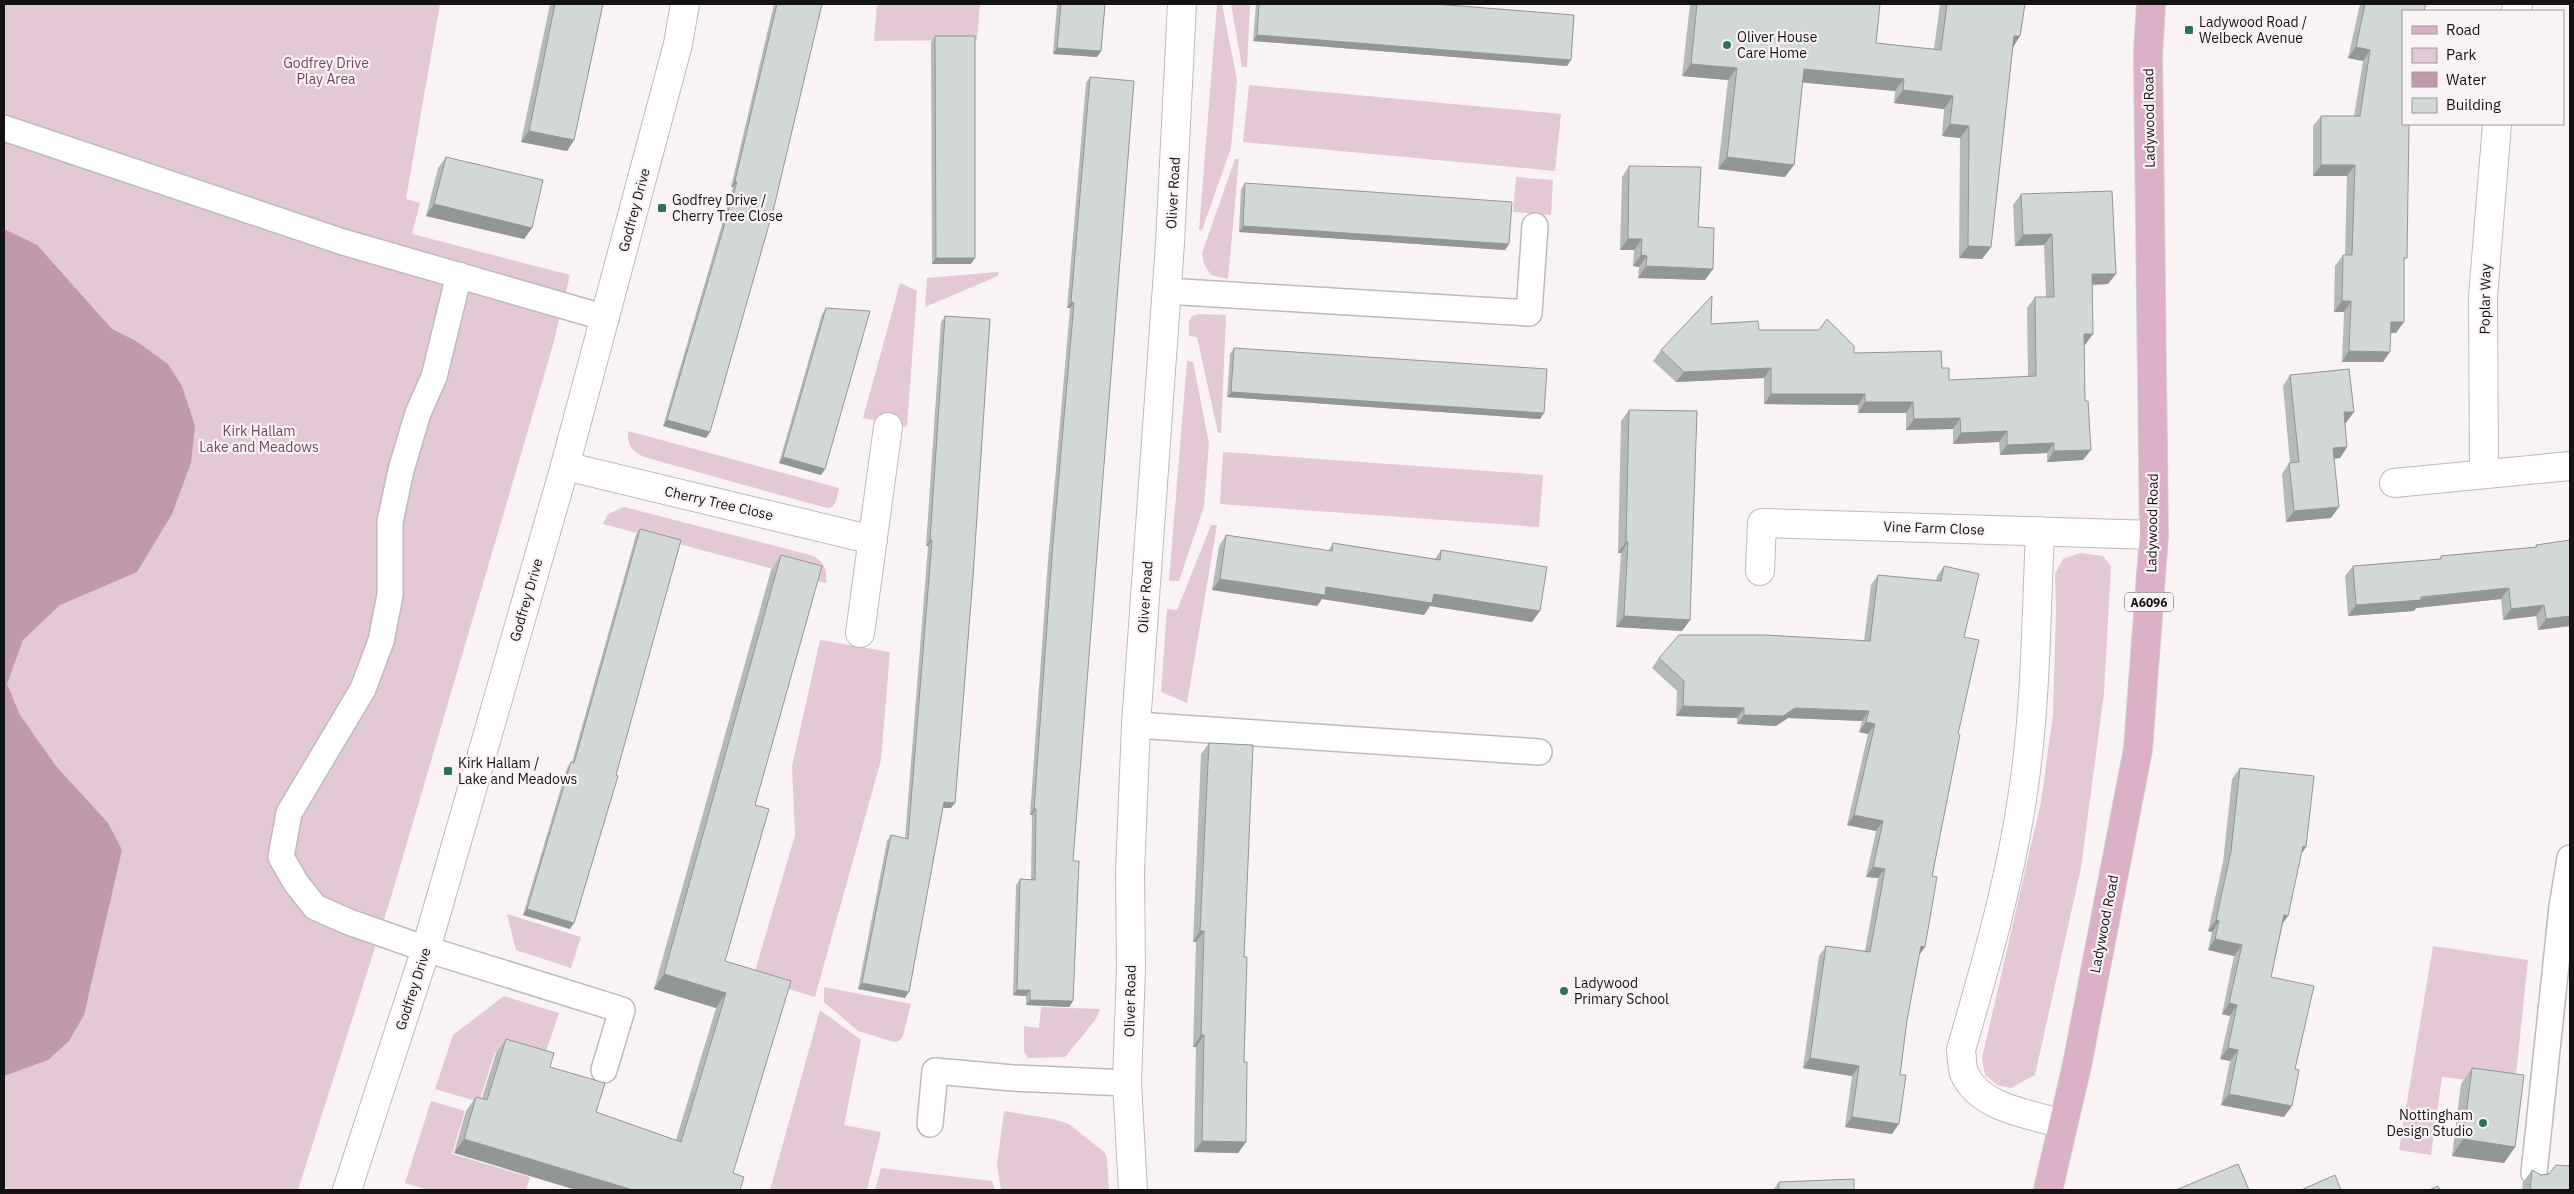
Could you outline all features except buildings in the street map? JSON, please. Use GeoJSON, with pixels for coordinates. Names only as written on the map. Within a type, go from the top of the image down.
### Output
{"type":"FeatureCollection","features":[{"type":"Feature","properties":{"kind":"main road","name":"Ladywood Road"},"geometry":{"type":"LineString","coordinates":[[2048,1190],[2138,749],[2154,535],[2148,54],[2152,4]]}},
{"type":"Feature","properties":{"kind":"street","name":"Godfrey Drive"},"geometry":{"type":"LineString","coordinates":[[347,1190],[426,949],[565,466],[678,44],[685,4]]}},
{"type":"Feature","properties":{"kind":"street","name":"Oliver Road"},"geometry":{"type":"LineString","coordinates":[[1133,1190],[1127,1083],[1131,968],[1130,872],[1136,725],[1166,291],[1182,4]]}},
{"type":"Feature","properties":{"kind":"street","name":"Poplar Way"},"geometry":{"type":"LineString","coordinates":[[2484,474],[2483,298],[2497,125]]}},
{"type":"Feature","properties":{"kind":"street"},"geometry":{"type":"LineString","coordinates":[[860,633],[888,427]]}},
{"type":"Feature","properties":{"kind":"street","name":"Cherry Tree Close"},"geometry":{"type":"LineString","coordinates":[[565,466],[873,540]]}},
{"type":"Feature","properties":{"kind":"street"},"geometry":{"type":"LineString","coordinates":[[2394,483],[2570,466]]}},
{"type":"Feature","properties":{"kind":"street","name":"Vine Farm Close"},"geometry":{"type":"LineString","coordinates":[[1760,571],[1762,523],[2154,535]]}},
{"type":"Feature","properties":{"kind":"street"},"geometry":{"type":"LineString","coordinates":[[2040,531],[2033,696],[2022,798],[2006,885],[1961,1050],[1964,1072],[1972,1084],[1989,1100],[2063,1124]]}},
{"type":"Feature","properties":{"kind":"lane"},"geometry":{"type":"LineString","coordinates":[[4,128],[343,242],[606,318]]}},
{"type":"Feature","properties":{"kind":"lane"},"geometry":{"type":"LineString","coordinates":[[1166,291],[1529,312],[1535,226]]}},
{"type":"Feature","properties":{"kind":"lane"},"geometry":{"type":"LineString","coordinates":[[459,275],[434,377],[418,413],[401,470],[390,522],[390,595],[381,641],[363,689],[290,813],[281,857],[296,883],[315,907],[349,922],[426,949],[622,1010],[604,1070]]}},
{"type":"Feature","properties":{"kind":"lane"},"geometry":{"type":"LineString","coordinates":[[1136,725],[1539,752]]}},
{"type":"Feature","properties":{"kind":"lane"},"geometry":{"type":"LineString","coordinates":[[2534,1173],[2562,907],[2570,858]]}},
{"type":"Feature","properties":{"kind":"lane"},"geometry":{"type":"LineString","coordinates":[[930,1124],[935,1071],[1013,1078],[1127,1083]]}},
{"type":"Feature","properties":{"kind":"green space","name":"Kirk Hallam Lake and Meadows"},"geometry":{"type":"Polygon","coordinates":[[[4,4],[440,4],[406,199],[420,203],[412,234],[570,275],[553,345],[392,894],[298,1190],[4,1190],[4,4]]]}},
{"type":"Feature","properties":{"kind":"green space"},"geometry":{"type":"Polygon","coordinates":[[[877,4],[980,4],[977,40],[874,41],[877,4]]]}},
{"type":"Feature","properties":{"kind":"green space"},"geometry":{"type":"Polygon","coordinates":[[[1217,4],[1222,4],[1237,80],[1231,148],[1202,230],[1199,230],[1217,4]]]}},
{"type":"Feature","properties":{"kind":"green space"},"geometry":{"type":"Polygon","coordinates":[[[1231,4],[1250,4],[1247,67],[1242,67],[1231,4]]]}},
{"type":"Feature","properties":{"kind":"green space"},"geometry":{"type":"Polygon","coordinates":[[[1249,85],[1561,114],[1555,171],[1243,142],[1249,85]]]}},
{"type":"Feature","properties":{"kind":"green space"},"geometry":{"type":"Polygon","coordinates":[[[1235,159],[1239,159],[1228,279],[1211,275],[1204,264],[1202,253],[1235,159]]]}},
{"type":"Feature","properties":{"kind":"green space"},"geometry":{"type":"Polygon","coordinates":[[[1516,177],[1553,180],[1551,215],[1513,212],[1516,177]]]}},
{"type":"Feature","properties":{"kind":"green space"},"geometry":{"type":"Polygon","coordinates":[[[998,272],[998,276],[925,307],[927,278],[998,272]]]}},
{"type":"Feature","properties":{"kind":"green space"},"geometry":{"type":"Polygon","coordinates":[[[900,283],[917,291],[907,427],[863,418],[900,283]]]}},
{"type":"Feature","properties":{"kind":"green space"},"geometry":{"type":"Polygon","coordinates":[[[1199,314],[1226,315],[1221,433],[1218,433],[1197,337],[1189,336],[1189,322],[1192,316],[1199,314]]]}},
{"type":"Feature","properties":{"kind":"green space"},"geometry":{"type":"Polygon","coordinates":[[[1187,361],[1193,362],[1209,443],[1204,507],[1179,581],[1169,581],[1187,361]]]}},
{"type":"Feature","properties":{"kind":"green space"},"geometry":{"type":"Polygon","coordinates":[[[628,431],[839,488],[836,502],[832,507],[827,508],[644,457],[636,453],[631,447],[628,440],[628,431]]]}},
{"type":"Feature","properties":{"kind":"green space"},"geometry":{"type":"Polygon","coordinates":[[[1223,452],[1543,475],[1539,527],[1220,504],[1223,452]]]}},
{"type":"Feature","properties":{"kind":"green space"},"geometry":{"type":"Polygon","coordinates":[[[624,507],[814,556],[821,562],[824,568],[826,583],[603,524],[608,514],[624,507]]]}},
{"type":"Feature","properties":{"kind":"green space"},"geometry":{"type":"Polygon","coordinates":[[[1211,525],[1217,525],[1187,703],[1161,692],[1167,609],[1177,610],[1211,525]]]}},
{"type":"Feature","properties":{"kind":"green space"},"geometry":{"type":"Polygon","coordinates":[[[2080,553],[2103,556],[2111,566],[2104,693],[2081,868],[2035,1075],[2011,1088],[1997,1085],[1985,1075],[1982,1058],[2041,802],[2053,714],[2056,610],[2055,574],[2063,559],[2080,553]]]}},
{"type":"Feature","properties":{"kind":"green space"},"geometry":{"type":"Polygon","coordinates":[[[820,640],[890,652],[881,760],[815,997],[753,978],[795,835],[792,766],[820,640]]]}},
{"type":"Feature","properties":{"kind":"green space"},"geometry":{"type":"Polygon","coordinates":[[[507,914],[581,937],[571,968],[516,950],[507,914]]]}},
{"type":"Feature","properties":{"kind":"green space"},"geometry":{"type":"Polygon","coordinates":[[[2433,946],[2528,960],[2515,1085],[2442,1077],[2431,1155],[2399,1150],[2433,946]]]}},
{"type":"Feature","properties":{"kind":"green space"},"geometry":{"type":"Polygon","coordinates":[[[824,987],[911,1004],[903,1036],[899,1041],[894,1042],[858,1031],[824,1002],[824,987]]]}},
{"type":"Feature","properties":{"kind":"green space"},"geometry":{"type":"Polygon","coordinates":[[[504,996],[559,1013],[541,1066],[495,1052],[479,1102],[435,1089],[453,1035],[504,996]]]}},
{"type":"Feature","properties":{"kind":"green space"},"geometry":{"type":"Polygon","coordinates":[[[1041,1007],[1100,1009],[1096,1019],[1065,1057],[1028,1058],[1024,1051],[1024,1026],[1039,1028],[1041,1007]]]}},
{"type":"Feature","properties":{"kind":"green space"},"geometry":{"type":"Polygon","coordinates":[[[820,1010],[861,1040],[844,1125],[881,1132],[867,1190],[770,1190],[820,1010]]]}},
{"type":"Feature","properties":{"kind":"green space"},"geometry":{"type":"Polygon","coordinates":[[[431,1101],[465,1111],[452,1154],[530,1177],[526,1190],[429,1190],[405,1183],[431,1101]]]}},
{"type":"Feature","properties":{"kind":"green space"},"geometry":{"type":"Polygon","coordinates":[[[1004,1111],[1053,1119],[1069,1124],[1104,1152],[1107,1158],[1109,1190],[1001,1190],[997,1165],[1004,1111]]]}},
{"type":"Feature","properties":{"kind":"green space"},"geometry":{"type":"Polygon","coordinates":[[[881,1168],[992,1181],[995,1190],[875,1190],[881,1168]]]}},
{"type":"Feature","properties":{"kind":"water"},"geometry":{"type":"Polygon","coordinates":[[[4,229],[37,245],[112,329],[136,341],[168,364],[182,386],[195,426],[191,463],[172,514],[137,572],[60,605],[23,640],[7,684],[20,715],[56,766],[108,823],[122,850],[84,1015],[69,1041],[48,1060],[4,1076],[4,229]]]}},
{"type":"Feature","properties":{"kind":"place","name":"Ladywood Road / Welbeck Avenue"},"geometry":{"type":"Point","coordinates":[2189,30]}},
{"type":"Feature","properties":{"kind":"place","name":"Oliver House Care Home"},"geometry":{"type":"Point","coordinates":[1727,45]}},
{"type":"Feature","properties":{"kind":"place","name":"Godfrey Drive / Cherry Tree Close"},"geometry":{"type":"Point","coordinates":[662,208]}},
{"type":"Feature","properties":{"kind":"place","name":"Kirk Hallam / Lake and Meadows"},"geometry":{"type":"Point","coordinates":[448,771]}},
{"type":"Feature","properties":{"kind":"place","name":"Ladywood Primary School"},"geometry":{"type":"Point","coordinates":[1564,991]}},
{"type":"Feature","properties":{"kind":"place","name":"Nottingham Design Studio"},"geometry":{"type":"Point","coordinates":[2483,1123]}},
{"type":"Feature","properties":{"kind":"park label","name":"Godfrey Drive Play Area"},"geometry":{"type":"Point","coordinates":[326,72]}}]}
